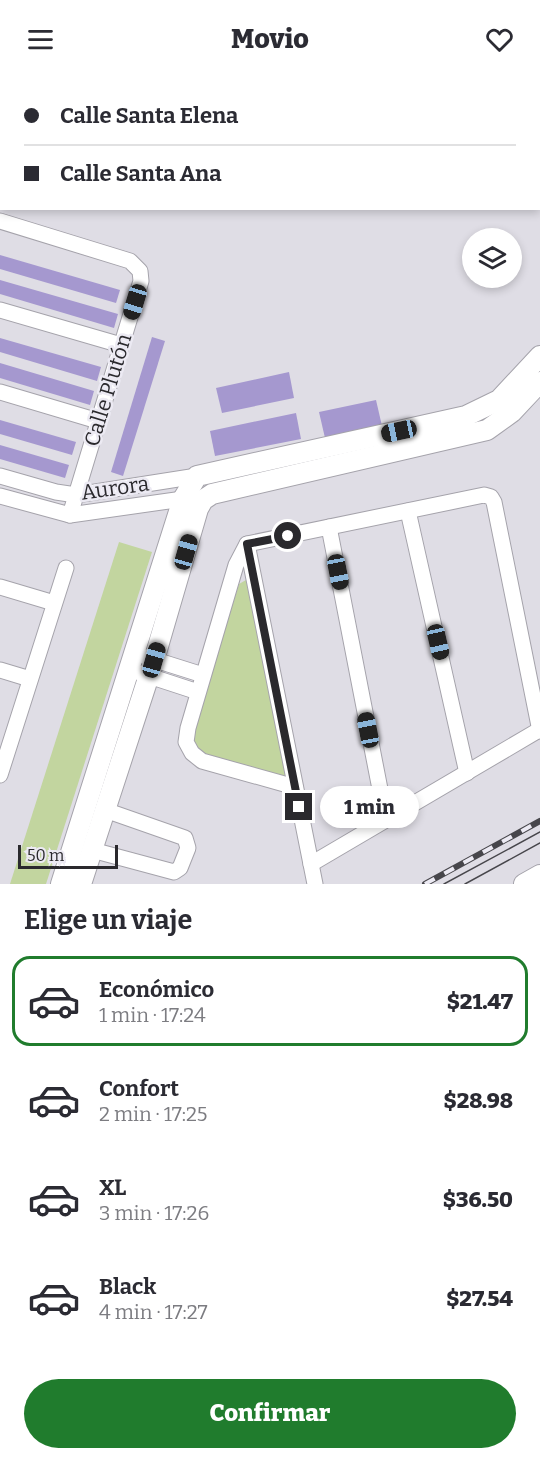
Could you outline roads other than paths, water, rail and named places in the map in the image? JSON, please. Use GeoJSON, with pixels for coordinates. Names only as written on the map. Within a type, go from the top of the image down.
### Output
{"type":"FeatureCollection","features":[{"type":"Feature","properties":{"kind":"main road"},"geometry":{"type":"LineString","coordinates":[[61,884],[183,499],[197,476],[472,414],[499,400],[540,356]]}},
{"type":"Feature","properties":{"kind":"main road"},"geometry":{"type":"LineString","coordinates":[[81,884],[151,668],[198,509],[203,500],[212,494],[487,430],[512,411],[540,382]]}},
{"type":"Feature","properties":{"kind":"main road"},"geometry":{"type":"LineString","coordinates":[[524,884],[540,875]]}},
{"type":"Feature","properties":{"kind":"street","name":"Calle Plutón"},"geometry":{"type":"LineString","coordinates":[[0,221],[136,264],[141,281],[70,515]]}},
{"type":"Feature","properties":{"kind":"street"},"geometry":{"type":"LineString","coordinates":[[0,310],[122,345]]}},
{"type":"Feature","properties":{"kind":"street"},"geometry":{"type":"LineString","coordinates":[[0,392],[98,421]]}},
{"type":"Feature","properties":{"kind":"street","name":"Aurora"},"geometry":{"type":"LineString","coordinates":[[0,476],[56,492],[76,495],[197,476]]}},
{"type":"Feature","properties":{"kind":"street"},"geometry":{"type":"LineString","coordinates":[[247,544],[484,495],[491,497],[494,502],[540,731],[311,864]]}},
{"type":"Feature","properties":{"kind":"street","name":"Aurora"},"geometry":{"type":"LineString","coordinates":[[0,496],[70,515],[183,499]]}},
{"type":"Feature","properties":{"kind":"street"},"geometry":{"type":"LineString","coordinates":[[408,511],[467,773]]}},
{"type":"Feature","properties":{"kind":"street"},"geometry":{"type":"LineString","coordinates":[[329,527],[386,820]]}},
{"type":"Feature","properties":{"kind":"street"},"geometry":{"type":"LineString","coordinates":[[247,544],[236,565],[198,692],[186,742],[192,753],[202,760],[296,787]]}},
{"type":"Feature","properties":{"kind":"street"},"geometry":{"type":"LineString","coordinates":[[247,544],[315,884]]}},
{"type":"Feature","properties":{"kind":"street"},"geometry":{"type":"LineString","coordinates":[[0,775],[3,752],[30,679],[66,568]]}},
{"type":"Feature","properties":{"kind":"street"},"geometry":{"type":"LineString","coordinates":[[0,587],[54,603]]}},
{"type":"Feature","properties":{"kind":"street"},"geometry":{"type":"LineString","coordinates":[[131,661],[151,668],[198,692]]}},
{"type":"Feature","properties":{"kind":"street"},"geometry":{"type":"LineString","coordinates":[[151,668],[203,675]]}},
{"type":"Feature","properties":{"kind":"street"},"geometry":{"type":"LineString","coordinates":[[0,670],[30,679]]}},
{"type":"Feature","properties":{"kind":"street"},"geometry":{"type":"LineString","coordinates":[[92,850],[174,872],[180,868],[188,848],[185,838],[105,810]]}},
{"type":"Feature","properties":{"kind":"tram line"},"geometry":{"type":"LineString","coordinates":[[444,884],[540,832]]}},
{"type":"Feature","properties":{"kind":"tram line"},"geometry":{"type":"LineString","coordinates":[[465,884],[540,843]]}},
{"type":"Feature","properties":{"kind":"railway"},"geometry":{"type":"LineString","coordinates":[[425,884],[540,821]]}}]}
